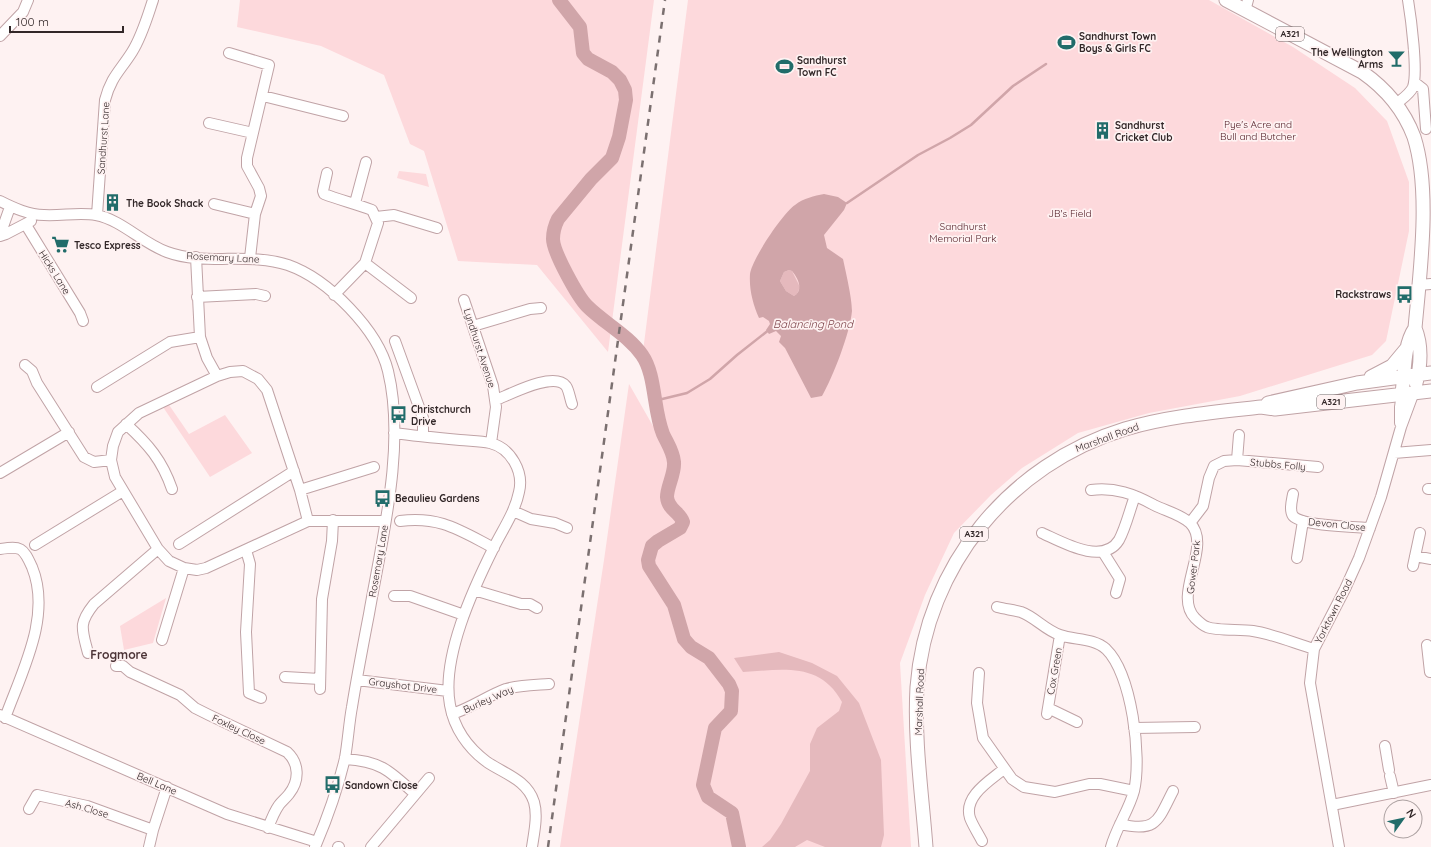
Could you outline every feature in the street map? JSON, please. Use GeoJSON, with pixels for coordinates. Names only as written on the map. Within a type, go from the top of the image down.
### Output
{"type":"FeatureCollection","features":[{"type":"Feature","properties":{"kind":"main road","name":"Yorktown Road"},"geometry":{"type":"LineString","coordinates":[[1226,0],[1247,6],[1354,67],[1378,84],[1396,104],[1406,119],[1414,138],[1422,174],[1422,246],[1425,284],[1415,328],[1410,336],[1404,376]]}},
{"type":"Feature","properties":{"kind":"main road","name":"Yorktown Road"},"geometry":{"type":"LineString","coordinates":[[1415,328],[1419,344],[1416,383]]}},
{"type":"Feature","properties":{"kind":"main road"},"geometry":{"type":"LineString","coordinates":[[1357,382],[1388,368],[1396,362],[1408,347]]}},
{"type":"Feature","properties":{"kind":"main road","name":"Marshall Road"},"geometry":{"type":"LineString","coordinates":[[926,847],[917,733],[917,688],[921,656],[929,622],[945,582],[962,551],[1002,502],[1028,479],[1060,456],[1119,431],[1148,423],[1261,406],[1284,398],[1357,382],[1404,376],[1416,383]]}},
{"type":"Feature","properties":{"kind":"main road"},"geometry":{"type":"LineString","coordinates":[[1416,383],[1431,383]]}},
{"type":"Feature","properties":{"kind":"main road"},"geometry":{"type":"LineString","coordinates":[[1416,383],[1431,391]]}},
{"type":"Feature","properties":{"kind":"main road","name":"Marshall Road"},"geometry":{"type":"LineString","coordinates":[[1261,406],[1275,409],[1416,383]]}},
{"type":"Feature","properties":{"kind":"street"},"geometry":{"type":"LineString","coordinates":[[0,36],[23,12],[28,0]]}},
{"type":"Feature","properties":{"kind":"street","name":"Sandhurst Lane"},"geometry":{"type":"LineString","coordinates":[[97,215],[105,100],[109,84],[132,52],[140,37],[153,0]]}},
{"type":"Feature","properties":{"kind":"street"},"geometry":{"type":"LineString","coordinates":[[1396,104],[1409,92],[1414,82],[1413,40],[1408,0]]}},
{"type":"Feature","properties":{"kind":"street"},"geometry":{"type":"LineString","coordinates":[[229,53],[270,65],[247,158],[247,166],[259,188],[261,196],[255,214],[250,258]]}},
{"type":"Feature","properties":{"kind":"street"},"geometry":{"type":"LineString","coordinates":[[1414,82],[1423,89],[1426,129]]}},
{"type":"Feature","properties":{"kind":"street"},"geometry":{"type":"LineString","coordinates":[[263,96],[343,116]]}},
{"type":"Feature","properties":{"kind":"street"},"geometry":{"type":"LineString","coordinates":[[210,123],[253,133]]}},
{"type":"Feature","properties":{"kind":"street"},"geometry":{"type":"LineString","coordinates":[[355,203],[366,162]]}},
{"type":"Feature","properties":{"kind":"street"},"geometry":{"type":"LineString","coordinates":[[328,173],[323,191],[324,194],[347,203],[355,203],[372,210],[378,222],[365,263],[334,295]]}},
{"type":"Feature","properties":{"kind":"street","name":"Rosemary Lane"},"geometry":{"type":"LineString","coordinates":[[0,201],[10,207],[36,215],[97,215],[113,221],[148,244],[168,252],[196,257],[250,258],[289,266],[306,273],[334,295],[372,334],[382,352],[388,371],[392,399],[394,433],[393,456],[385,521],[344,759],[325,822],[316,845]]}},
{"type":"Feature","properties":{"kind":"street"},"geometry":{"type":"LineString","coordinates":[[214,204],[255,214]]}},
{"type":"Feature","properties":{"kind":"street"},"geometry":{"type":"LineString","coordinates":[[0,235],[10,207]]}},
{"type":"Feature","properties":{"kind":"street"},"geometry":{"type":"LineString","coordinates":[[0,235],[26,225],[36,215]]}},
{"type":"Feature","properties":{"kind":"street"},"geometry":{"type":"LineString","coordinates":[[376,217],[394,215],[437,228]]}},
{"type":"Feature","properties":{"kind":"street","name":"Hicks Lane"},"geometry":{"type":"LineString","coordinates":[[26,225],[83,321]]}},
{"type":"Feature","properties":{"kind":"street"},"geometry":{"type":"LineString","coordinates":[[196,257],[200,337],[207,358],[217,376]]}},
{"type":"Feature","properties":{"kind":"street"},"geometry":{"type":"LineString","coordinates":[[365,263],[411,298]]}},
{"type":"Feature","properties":{"kind":"street"},"geometry":{"type":"LineString","coordinates":[[197,297],[256,294],[265,296]]}},
{"type":"Feature","properties":{"kind":"street","name":"Lyndhurst Avenue"},"geometry":{"type":"LineString","coordinates":[[464,300],[493,386],[496,400],[491,443]]}},
{"type":"Feature","properties":{"kind":"street"},"geometry":{"type":"LineString","coordinates":[[473,326],[530,309],[541,308]]}},
{"type":"Feature","properties":{"kind":"street"},"geometry":{"type":"LineString","coordinates":[[97,387],[170,342],[200,337]]}},
{"type":"Feature","properties":{"kind":"street"},"geometry":{"type":"LineString","coordinates":[[396,341],[423,418],[423,436]]}},
{"type":"Feature","properties":{"kind":"street"},"geometry":{"type":"LineString","coordinates":[[25,365],[32,371],[37,383],[84,457],[89,461],[94,462],[111,460]]}},
{"type":"Feature","properties":{"kind":"street"},"geometry":{"type":"LineString","coordinates":[[308,521],[300,490],[267,390],[258,379],[243,371],[230,372],[217,376],[139,414],[118,432],[113,446],[111,460],[115,477],[158,549],[169,561],[184,568],[197,570],[206,568],[308,521],[385,521]]}},
{"type":"Feature","properties":{"kind":"street"},"geometry":{"type":"LineString","coordinates":[[496,400],[547,380],[558,381],[566,386],[572,404]]}},
{"type":"Feature","properties":{"kind":"street","name":"Yorktown Road"},"geometry":{"type":"LineString","coordinates":[[1339,847],[1310,683],[1314,649],[1345,589],[1370,528],[1401,427],[1400,407],[1416,383]]}},
{"type":"Feature","properties":{"kind":"street"},"geometry":{"type":"LineString","coordinates":[[126,424],[147,443],[167,473],[172,489]]}},
{"type":"Feature","properties":{"kind":"street"},"geometry":{"type":"LineString","coordinates":[[0,473],[68,432]]}},
{"type":"Feature","properties":{"kind":"street"},"geometry":{"type":"LineString","coordinates":[[394,433],[491,443],[509,453],[520,471],[520,491],[513,511],[474,590],[464,615],[453,655],[448,690],[452,714],[458,730],[472,749],[486,761],[518,780],[531,795],[536,813],[532,847]]}},
{"type":"Feature","properties":{"kind":"street","name":"Stubbs Folly"},"geometry":{"type":"LineString","coordinates":[[1237,460],[1239,435]]}},
{"type":"Feature","properties":{"kind":"street"},"geometry":{"type":"LineString","coordinates":[[1394,453],[1431,450]]}},
{"type":"Feature","properties":{"kind":"street","name":"Stubbs Folly"},"geometry":{"type":"LineString","coordinates":[[1190,523],[1203,506],[1209,478],[1214,466],[1224,461],[1237,460],[1318,467]]}},
{"type":"Feature","properties":{"kind":"street"},"geometry":{"type":"LineString","coordinates":[[300,490],[374,467]]}},
{"type":"Feature","properties":{"kind":"street"},"geometry":{"type":"LineString","coordinates":[[179,544],[294,471]]}},
{"type":"Feature","properties":{"kind":"street"},"geometry":{"type":"LineString","coordinates":[[1091,490],[1104,484],[1182,517],[1190,523]]}},
{"type":"Feature","properties":{"kind":"street"},"geometry":{"type":"LineString","coordinates":[[35,545],[123,491]]}},
{"type":"Feature","properties":{"kind":"street","name":"Devon Close"},"geometry":{"type":"LineString","coordinates":[[1293,494],[1291,510],[1293,516],[1303,521],[1370,528]]}},
{"type":"Feature","properties":{"kind":"street"},"geometry":{"type":"LineString","coordinates":[[1053,526],[1047,534],[1089,551],[1103,552],[1119,540],[1135,496]]}},
{"type":"Feature","properties":{"kind":"street"},"geometry":{"type":"LineString","coordinates":[[513,511],[531,519],[555,523],[567,528]]}},
{"type":"Feature","properties":{"kind":"street"},"geometry":{"type":"LineString","coordinates":[[400,521],[419,518],[440,522],[494,548]]}},
{"type":"Feature","properties":{"kind":"street"},"geometry":{"type":"LineString","coordinates":[[285,677],[320,684],[322,599],[332,541],[333,520]]}},
{"type":"Feature","properties":{"kind":"street","name":"Devon Close"},"geometry":{"type":"LineString","coordinates":[[1297,558],[1303,521]]}},
{"type":"Feature","properties":{"kind":"street","name":"Gower Park"},"geometry":{"type":"LineString","coordinates":[[1190,523],[1197,533],[1189,594],[1189,608],[1194,617],[1208,628],[1254,631],[1314,649]]}},
{"type":"Feature","properties":{"kind":"street"},"geometry":{"type":"LineString","coordinates":[[1420,533],[1414,561],[1431,559]]}},
{"type":"Feature","properties":{"kind":"street"},"geometry":{"type":"LineString","coordinates":[[0,549],[14,547],[20,548],[26,552],[34,572],[38,589],[38,612],[34,635],[3,716]]}},
{"type":"Feature","properties":{"kind":"street"},"geometry":{"type":"LineString","coordinates":[[88,653],[82,621],[86,613],[94,604],[158,549]]}},
{"type":"Feature","properties":{"kind":"street"},"geometry":{"type":"LineString","coordinates":[[246,550],[250,564],[246,632],[249,693],[262,698]]}},
{"type":"Feature","properties":{"kind":"street"},"geometry":{"type":"LineString","coordinates":[[1103,552],[1120,579],[1116,592]]}},
{"type":"Feature","properties":{"kind":"street"},"geometry":{"type":"LineString","coordinates":[[162,640],[184,568]]}},
{"type":"Feature","properties":{"kind":"street"},"geometry":{"type":"LineString","coordinates":[[474,590],[521,604],[530,604],[537,608]]}},
{"type":"Feature","properties":{"kind":"street"},"geometry":{"type":"LineString","coordinates":[[394,596],[410,596],[464,615]]}},
{"type":"Feature","properties":{"kind":"street"},"geometry":{"type":"LineString","coordinates":[[997,607],[1022,612],[1046,629],[1060,635],[1095,643],[1105,648],[1113,659],[1126,688],[1136,746],[1134,791],[1111,847]]}},
{"type":"Feature","properties":{"kind":"street","name":"Cox Green"},"geometry":{"type":"LineString","coordinates":[[1060,635],[1048,711],[1077,722]]}},
{"type":"Feature","properties":{"kind":"street"},"geometry":{"type":"LineString","coordinates":[[1426,645],[1430,658],[1430,672]]}},
{"type":"Feature","properties":{"kind":"street","name":"Foxley Close"},"geometry":{"type":"LineString","coordinates":[[116,666],[123,666],[130,672],[180,695],[195,708],[287,752],[294,759],[297,769],[295,783],[290,792],[279,804],[268,828]]}},
{"type":"Feature","properties":{"kind":"street"},"geometry":{"type":"LineString","coordinates":[[979,673],[977,703],[983,738],[1012,778],[1024,786],[1055,792],[1100,784],[1134,791]]}},
{"type":"Feature","properties":{"kind":"street","name":"Grayshot Drive"},"geometry":{"type":"LineString","coordinates":[[357,680],[448,690]]}},
{"type":"Feature","properties":{"kind":"street","name":"Burley Way"},"geometry":{"type":"LineString","coordinates":[[452,714],[504,690],[520,685],[549,684]]}},
{"type":"Feature","properties":{"kind":"street","name":"Bell Lane"},"geometry":{"type":"LineString","coordinates":[[3,716],[227,814],[316,845]]}},
{"type":"Feature","properties":{"kind":"street"},"geometry":{"type":"LineString","coordinates":[[1134,728],[1195,728]]}},
{"type":"Feature","properties":{"kind":"street"},"geometry":{"type":"LineString","coordinates":[[1385,746],[1394,793]]}},
{"type":"Feature","properties":{"kind":"street"},"geometry":{"type":"LineString","coordinates":[[344,759],[375,763],[389,771],[415,794]]}},
{"type":"Feature","properties":{"kind":"street"},"geometry":{"type":"LineString","coordinates":[[982,841],[970,816],[970,804],[978,790],[1004,769]]}},
{"type":"Feature","properties":{"kind":"street"},"geometry":{"type":"LineString","coordinates":[[371,847],[429,778]]}},
{"type":"Feature","properties":{"kind":"street"},"geometry":{"type":"LineString","coordinates":[[1332,805],[1431,785]]}},
{"type":"Feature","properties":{"kind":"street"},"geometry":{"type":"LineString","coordinates":[[149,847],[167,787]]}},
{"type":"Feature","properties":{"kind":"street"},"geometry":{"type":"LineString","coordinates":[[1120,824],[1137,828],[1148,827],[1158,820],[1173,791]]}},
{"type":"Feature","properties":{"kind":"street","name":"Ash Close"},"geometry":{"type":"LineString","coordinates":[[29,809],[37,795],[87,806],[153,830]]}},
{"type":"Feature","properties":{"kind":"green space"},"geometry":{"type":"Polygon","coordinates":[[[240,0],[654,0],[608,352],[537,265],[458,261],[424,151],[410,144],[384,75],[321,46],[237,27],[240,0]]]}},
{"type":"Feature","properties":{"kind":"green space","name":"Sandhurst Memorial Park"},"geometry":{"type":"Polygon","coordinates":[[[688,0],[1209,0],[1293,47],[1355,88],[1387,121],[1409,182],[1409,231],[1386,341],[1372,355],[1240,396],[1149,413],[1078,433],[1022,468],[991,495],[954,533],[925,595],[900,663],[911,847],[560,847],[604,560],[629,384],[653,426],[651,368],[642,359],[688,0]]]}},
{"type":"Feature","properties":{"kind":"green space"},"geometry":{"type":"Polygon","coordinates":[[[399,171],[426,174],[429,187],[397,178],[399,171]]]}},
{"type":"Feature","properties":{"kind":"green space"},"geometry":{"type":"Polygon","coordinates":[[[167,402],[189,434],[225,415],[252,453],[210,477],[161,404],[167,402]]]}},
{"type":"Feature","properties":{"kind":"green space"},"geometry":{"type":"Polygon","coordinates":[[[166,598],[153,643],[124,650],[120,626],[166,598]]]}},
{"type":"Feature","properties":{"kind":"shaded area"},"geometry":{"type":"Polygon","coordinates":[[[789,270],[792,271],[800,287],[797,294],[794,296],[786,291],[780,281],[784,272],[789,270]]]}},
{"type":"Feature","properties":{"kind":"shaded area"},"geometry":{"type":"Polygon","coordinates":[[[779,652],[812,663],[837,676],[859,703],[881,760],[884,835],[881,847],[825,847],[807,840],[795,847],[762,847],[770,840],[781,824],[810,771],[810,744],[817,728],[839,711],[842,702],[833,689],[823,680],[811,674],[785,670],[743,672],[734,658],[779,652]]]}},
{"type":"Feature","properties":{"kind":"water","name":"Balancing Pond"},"geometry":{"type":"Polygon","coordinates":[[[824,194],[838,197],[847,203],[844,210],[824,235],[827,248],[843,259],[852,311],[845,343],[836,367],[822,396],[811,398],[785,348],[779,342],[781,336],[776,331],[769,334],[766,330],[770,324],[769,321],[763,317],[759,318],[752,297],[750,274],[756,258],[783,217],[795,205],[802,201],[824,194]],[[789,270],[784,272],[780,281],[786,291],[794,296],[799,291],[799,284],[792,271],[789,270]]]}},
{"type":"Feature","properties":{"kind":"waterway"},"geometry":{"type":"LineString","coordinates":[[559,0],[580,27],[583,53],[588,59],[612,72],[620,80],[625,90],[626,100],[619,137],[612,158],[591,179],[558,219],[553,233],[554,245],[567,274],[583,301],[594,312],[630,341],[642,355],[650,372],[657,414],[674,462],[667,497],[670,505],[683,522],[680,528],[652,546],[648,560],[649,566],[674,605],[684,639],[691,647],[709,658],[729,684],[732,691],[731,711],[715,728],[703,785],[708,797],[732,813],[739,847]]}},
{"type":"Feature","properties":{"kind":"waterway"},"geometry":{"type":"LineString","coordinates":[[847,203],[918,155],[971,125],[1013,86],[1046,64]]}},
{"type":"Feature","properties":{"kind":"waterway"},"geometry":{"type":"LineString","coordinates":[[654,401],[687,393],[710,379],[770,329]]}},
{"type":"Feature","properties":{"kind":"railway"},"geometry":{"type":"LineString","coordinates":[[548,847],[665,0]]}},
{"type":"Feature","properties":{"kind":"place","name":"Sandhurst Town Boys & Girls FC"},"geometry":{"type":"Point","coordinates":[1066,42]}},
{"type":"Feature","properties":{"kind":"place","name":"The Wellington Arms"},"geometry":{"type":"Point","coordinates":[1396,58]}},
{"type":"Feature","properties":{"kind":"place","name":"Sandhurst Town FC"},"geometry":{"type":"Point","coordinates":[784,66]}},
{"type":"Feature","properties":{"kind":"place","name":"Sandhurst Cricket Club"},"geometry":{"type":"Point","coordinates":[1102,131]}},
{"type":"Feature","properties":{"kind":"place","name":"The Book Shack"},"geometry":{"type":"Point","coordinates":[113,203]}},
{"type":"Feature","properties":{"kind":"place","name":"Tesco Express"},"geometry":{"type":"Point","coordinates":[61,245]}},
{"type":"Feature","properties":{"kind":"place","name":"Rackstraws"},"geometry":{"type":"Point","coordinates":[1404,294]}},
{"type":"Feature","properties":{"kind":"place","name":"Christchurch Drive"},"geometry":{"type":"Point","coordinates":[398,415]}},
{"type":"Feature","properties":{"kind":"place","name":"Beaulieu Gardens"},"geometry":{"type":"Point","coordinates":[382,498]}},
{"type":"Feature","properties":{"kind":"place","name":"Sandown Close"},"geometry":{"type":"Point","coordinates":[332,785]}},
{"type":"Feature","properties":{"kind":"district","name":"Frogmore"},"geometry":{"type":"Point","coordinates":[119,655]}},
{"type":"Feature","properties":{"kind":"park label","name":"Pye's Acre and Bull and Butcher"},"geometry":{"type":"Point","coordinates":[1258,130]}},
{"type":"Feature","properties":{"kind":"park label","name":"JB's Field"},"geometry":{"type":"Point","coordinates":[1070,213]}}]}
